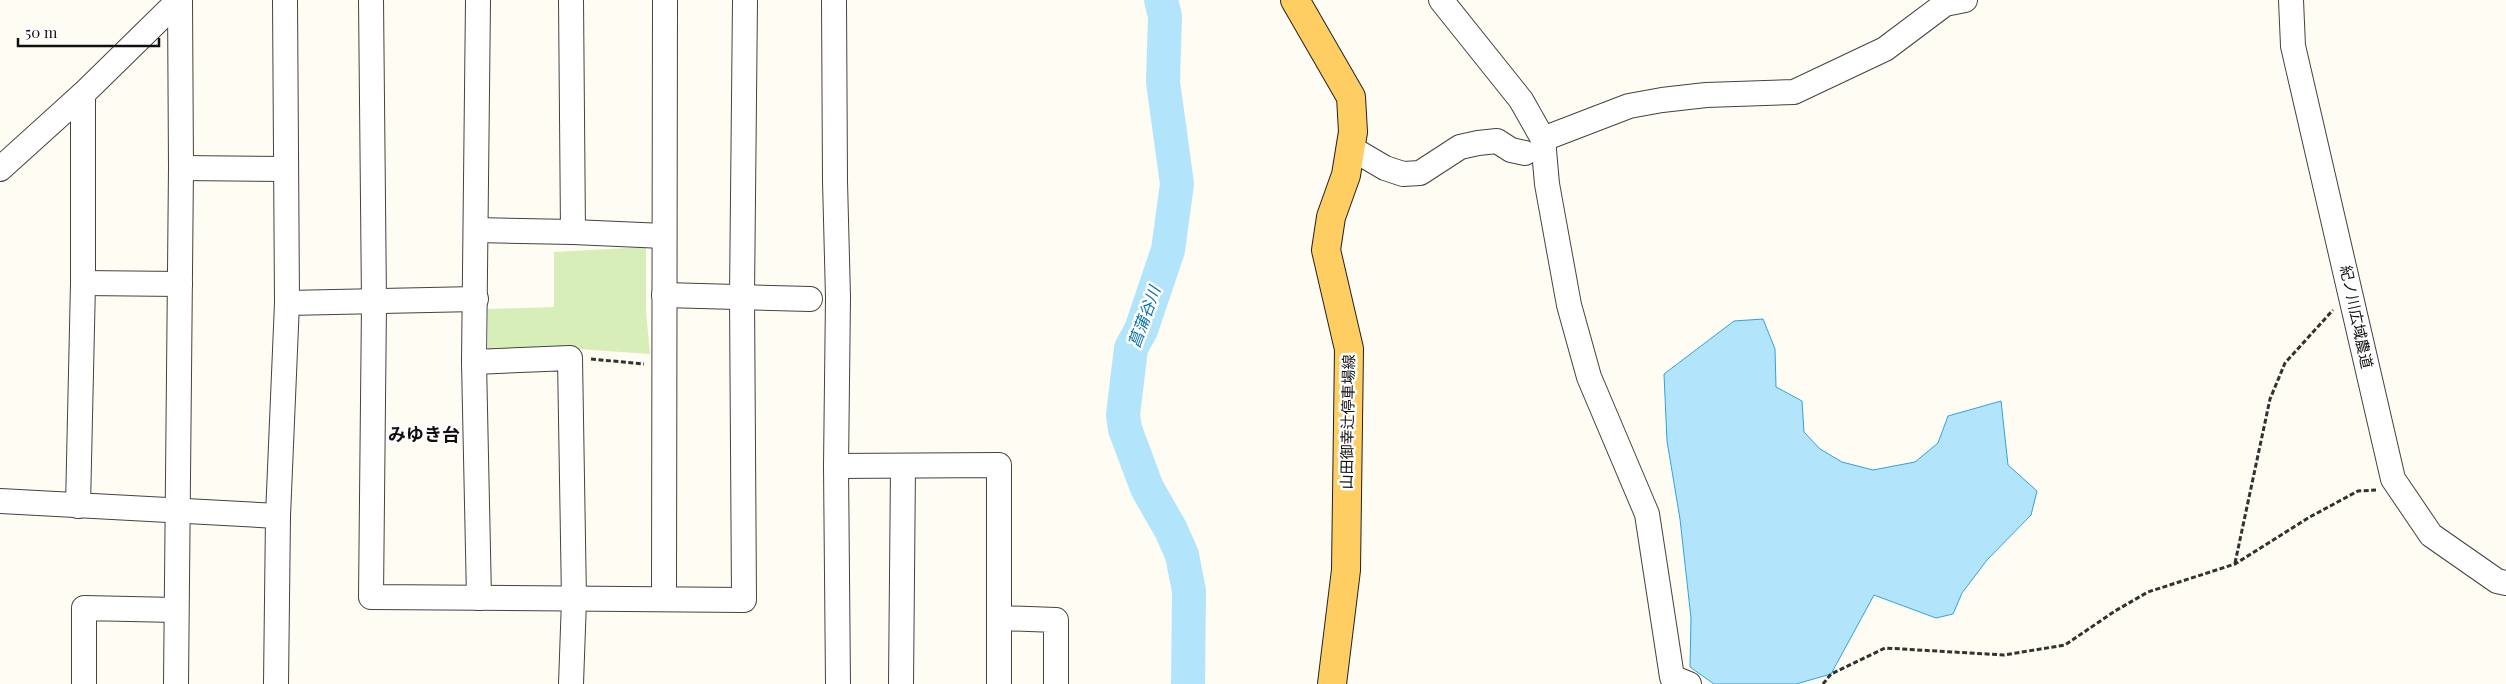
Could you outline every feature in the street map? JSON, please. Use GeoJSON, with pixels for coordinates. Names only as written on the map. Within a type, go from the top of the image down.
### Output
{"type":"FeatureCollection","features":[{"type":"Feature","properties":{"kind":"main road","name":"山田御幸辻停車場線"},"geometry":{"type":"LineString","coordinates":[[1295,0],[1351,97],[1353,132],[1346,175],[1331,217],[1326,250],[1350,349],[1346,570],[1332,684]]}},
{"type":"Feature","properties":{"kind":"street"},"geometry":{"type":"LineString","coordinates":[[0,169],[83,94],[180,0]]}},
{"type":"Feature","properties":{"kind":"street"},"geometry":{"type":"LineString","coordinates":[[176,684],[176,510],[181,168],[180,0]]}},
{"type":"Feature","properties":{"kind":"street"},"geometry":{"type":"LineString","coordinates":[[276,684],[278,516],[287,303],[285,0]]}},
{"type":"Feature","properties":{"kind":"street"},"geometry":{"type":"LineString","coordinates":[[371,0],[374,302],[371,597],[574,600],[664,598],[744,600],[742,296],[745,0]]}},
{"type":"Feature","properties":{"kind":"street"},"geometry":{"type":"LineString","coordinates":[[478,0],[474,362],[479,598]]}},
{"type":"Feature","properties":{"kind":"street"},"geometry":{"type":"LineString","coordinates":[[571,0],[573,232]]}},
{"type":"Feature","properties":{"kind":"street"},"geometry":{"type":"LineString","coordinates":[[664,598],[665,0]]}},
{"type":"Feature","properties":{"kind":"street"},"geometry":{"type":"LineString","coordinates":[[834,0],[838,298],[836,466],[838,684]]}},
{"type":"Feature","properties":{"kind":"street"},"geometry":{"type":"LineString","coordinates":[[1441,0],[1521,100],[1547,184],[1569,305],[1589,377],[1647,514],[1672,677],[1688,684]]}},
{"type":"Feature","properties":{"kind":"street","name":"紀ノ川広域農道"},"geometry":{"type":"LineString","coordinates":[[2291,0],[2293,46],[2393,479],[2431,535],[2497,581],[2506,583]]}},
{"type":"Feature","properties":{"kind":"street"},"geometry":{"type":"LineString","coordinates":[[1351,148],[1385,168],[1404,174],[1420,173],[1460,147],[1497,141],[1511,150],[1534,146],[1629,106],[1706,95],[1794,92],[1885,49],[1949,1]]}},
{"type":"Feature","properties":{"kind":"street"},"geometry":{"type":"LineString","coordinates":[[78,506],[83,283],[83,94]]}},
{"type":"Feature","properties":{"kind":"street"},"geometry":{"type":"LineString","coordinates":[[181,168],[286,169]]}},
{"type":"Feature","properties":{"kind":"street"},"geometry":{"type":"LineString","coordinates":[[476,230],[664,236]]}},
{"type":"Feature","properties":{"kind":"street"},"geometry":{"type":"LineString","coordinates":[[83,283],[180,284]]}},
{"type":"Feature","properties":{"kind":"street"},"geometry":{"type":"LineString","coordinates":[[664,295],[810,299]]}},
{"type":"Feature","properties":{"kind":"street"},"geometry":{"type":"LineString","coordinates":[[287,303],[476,299]]}},
{"type":"Feature","properties":{"kind":"street"},"geometry":{"type":"LineString","coordinates":[[474,362],[570,358],[574,600],[571,684]]}},
{"type":"Feature","properties":{"kind":"street"},"geometry":{"type":"LineString","coordinates":[[836,466],[999,465],[999,684]]}},
{"type":"Feature","properties":{"kind":"street"},"geometry":{"type":"LineString","coordinates":[[901,684],[903,467]]}},
{"type":"Feature","properties":{"kind":"street"},"geometry":{"type":"LineString","coordinates":[[0,501],[278,516]]}},
{"type":"Feature","properties":{"kind":"street"},"geometry":{"type":"LineString","coordinates":[[84,684],[84,608],[176,610]]}},
{"type":"Feature","properties":{"kind":"street"},"geometry":{"type":"LineString","coordinates":[[1000,618],[1056,620],[1056,684]]}},
{"type":"Feature","properties":{"kind":"path"},"geometry":{"type":"LineString","coordinates":[[2235,564],[2270,399],[2285,362],[2351,292]]}},
{"type":"Feature","properties":{"kind":"path"},"geometry":{"type":"LineString","coordinates":[[570,358],[664,365]]}},
{"type":"Feature","properties":{"kind":"path"},"geometry":{"type":"LineString","coordinates":[[1823,684],[1832,674],[1885,648],[2004,655],[2065,645],[2115,611],[2148,592],[2235,564],[2308,518],[2358,491],[2398,489]]}},
{"type":"Feature","properties":{"kind":"green space"},"geometry":{"type":"Polygon","coordinates":[[[646,247],[646,311],[650,354],[563,348],[488,352],[488,309],[554,307],[554,252],[646,247]]]}},
{"type":"Feature","properties":{"kind":"water"},"geometry":{"type":"Polygon","coordinates":[[[1763,319],[1775,349],[1776,387],[1802,401],[1804,432],[1820,449],[1842,462],[1873,470],[1915,462],[1938,443],[1948,416],[2001,401],[2008,465],[2037,491],[2031,515],[1987,560],[1962,593],[1953,614],[1936,618],[1874,595],[1831,674],[1796,684],[1714,684],[1690,667],[1691,618],[1680,519],[1667,441],[1664,374],[1734,321],[1763,319]]]}},
{"type":"Feature","properties":{"kind":"waterway","name":"菖蒲谷川"},"geometry":{"type":"LineString","coordinates":[[1161,0],[1165,16],[1163,82],[1177,184],[1168,250],[1141,330],[1131,348],[1123,415],[1125,429],[1147,488],[1171,530],[1182,555],[1189,591],[1188,684]]}},
{"type":"Feature","properties":{"kind":"district","name":"みゆき台"},"geometry":{"type":"Point","coordinates":[424,435]}}]}
